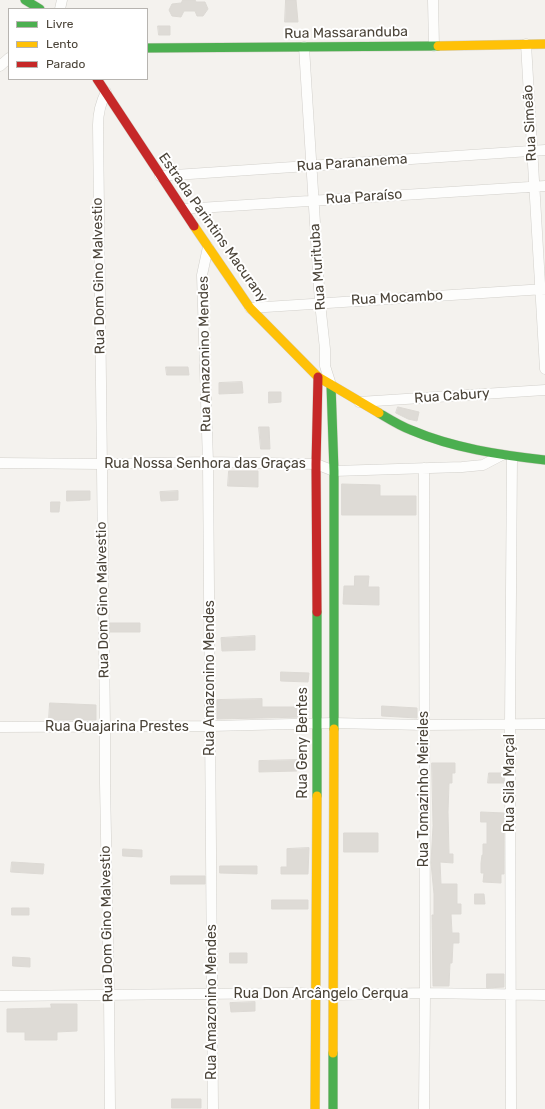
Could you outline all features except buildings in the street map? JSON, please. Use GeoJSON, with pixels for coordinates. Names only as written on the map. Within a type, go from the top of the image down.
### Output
{"type":"FeatureCollection","features":[{"type":"Feature","properties":{"kind":"street"},"geometry":{"type":"LineString","coordinates":[[25,0],[38,8]]}},
{"type":"Feature","properties":{"kind":"street"},"geometry":{"type":"LineString","coordinates":[[433,0],[434,46]]}},
{"type":"Feature","properties":{"kind":"street","name":"Rua Simeão"},"geometry":{"type":"LineString","coordinates":[[526,44],[534,186],[542,289],[545,369]]}},
{"type":"Feature","properties":{"kind":"street","name":"Rua Massaranduba"},"geometry":{"type":"LineString","coordinates":[[148,48],[304,48],[545,44]]}},
{"type":"Feature","properties":{"kind":"street","name":"Rua Murituba"},"geometry":{"type":"LineString","coordinates":[[304,48],[325,366],[331,385]]}},
{"type":"Feature","properties":{"kind":"street"},"geometry":{"type":"LineString","coordinates":[[0,66],[8,59]]}},
{"type":"Feature","properties":{"kind":"street","name":"Estrada Parintins Macurany"},"geometry":{"type":"LineString","coordinates":[[98,80],[182,209],[250,308],[318,377],[410,430],[438,440],[507,456],[545,460]]}},
{"type":"Feature","properties":{"kind":"street","name":"Rua Dom Gino Malvestio"},"geometry":{"type":"LineString","coordinates":[[106,92],[100,104],[98,125],[105,727],[104,782],[110,1109]]}},
{"type":"Feature","properties":{"kind":"street","name":"Rua Parananema"},"geometry":{"type":"LineString","coordinates":[[160,176],[545,150]]}},
{"type":"Feature","properties":{"kind":"street","name":"Rua Paraíso"},"geometry":{"type":"LineString","coordinates":[[182,209],[545,186]]}},
{"type":"Feature","properties":{"kind":"street","name":"Rua Amazonino Mendes"},"geometry":{"type":"LineString","coordinates":[[208,247],[202,275],[208,462],[213,1109]]}},
{"type":"Feature","properties":{"kind":"street","name":"Rua Mocambo"},"geometry":{"type":"LineString","coordinates":[[250,308],[542,289]]}},
{"type":"Feature","properties":{"kind":"street"},"geometry":{"type":"LineString","coordinates":[[318,377],[325,366]]}},
{"type":"Feature","properties":{"kind":"street","name":"Rua Geny Bentes"},"geometry":{"type":"LineString","coordinates":[[315,1109],[318,724],[316,464],[318,377]]}},
{"type":"Feature","properties":{"kind":"street"},"geometry":{"type":"LineString","coordinates":[[331,385],[334,471],[333,1109]]}},
{"type":"Feature","properties":{"kind":"street","name":"Rua Cabury"},"geometry":{"type":"LineString","coordinates":[[359,402],[545,390]]}},
{"type":"Feature","properties":{"kind":"street","name":"Rua Nossa Senhora das Graças"},"geometry":{"type":"LineString","coordinates":[[0,463],[101,464],[208,462],[316,464],[334,471],[483,465],[507,456]]}},
{"type":"Feature","properties":{"kind":"street","name":"Rua Sila Marçal"},"geometry":{"type":"LineString","coordinates":[[507,456],[512,994],[511,1109]]}},
{"type":"Feature","properties":{"kind":"street","name":"Rua Tomazinho Meireles"},"geometry":{"type":"LineString","coordinates":[[424,468],[424,1109]]}},
{"type":"Feature","properties":{"kind":"street","name":"Rua Guajarina Prestes"},"geometry":{"type":"LineString","coordinates":[[0,727],[211,726],[333,723],[424,725],[545,724]]}},
{"type":"Feature","properties":{"kind":"street","name":"Rua Don Arcângelo Cerqua"},"geometry":{"type":"LineString","coordinates":[[0,996],[213,994],[334,995],[425,993],[545,995]]}},
{"type":"Feature","properties":{"kind":"traffic: fast"},"geometry":{"type":"LineString","coordinates":[[25,0],[38,8]]}},
{"type":"Feature","properties":{"kind":"traffic: fast"},"geometry":{"type":"LineString","coordinates":[[148,48],[438,46]]}},
{"type":"Feature","properties":{"kind":"traffic: fast"},"geometry":{"type":"LineString","coordinates":[[331,385],[334,471],[334,729]]}},
{"type":"Feature","properties":{"kind":"traffic: fast"},"geometry":{"type":"LineString","coordinates":[[379,413],[407,428],[443,442],[477,450],[545,460]]}},
{"type":"Feature","properties":{"kind":"traffic: fast"},"geometry":{"type":"LineString","coordinates":[[317,612],[317,796]]}},
{"type":"Feature","properties":{"kind":"traffic: fast"},"geometry":{"type":"LineString","coordinates":[[333,1053],[333,1109]]}},
{"type":"Feature","properties":{"kind":"traffic: slow"},"geometry":{"type":"LineString","coordinates":[[438,46],[545,44]]}},
{"type":"Feature","properties":{"kind":"traffic: slow"},"geometry":{"type":"LineString","coordinates":[[194,226],[250,308],[318,377],[379,413]]}},
{"type":"Feature","properties":{"kind":"traffic: slow"},"geometry":{"type":"LineString","coordinates":[[333,1053],[334,729]]}},
{"type":"Feature","properties":{"kind":"traffic: slow"},"geometry":{"type":"LineString","coordinates":[[315,1109],[317,796]]}},
{"type":"Feature","properties":{"kind":"traffic: jam"},"geometry":{"type":"LineString","coordinates":[[98,80],[194,226]]}},
{"type":"Feature","properties":{"kind":"traffic: jam"},"geometry":{"type":"LineString","coordinates":[[317,612],[316,464],[318,377]]}}]}
